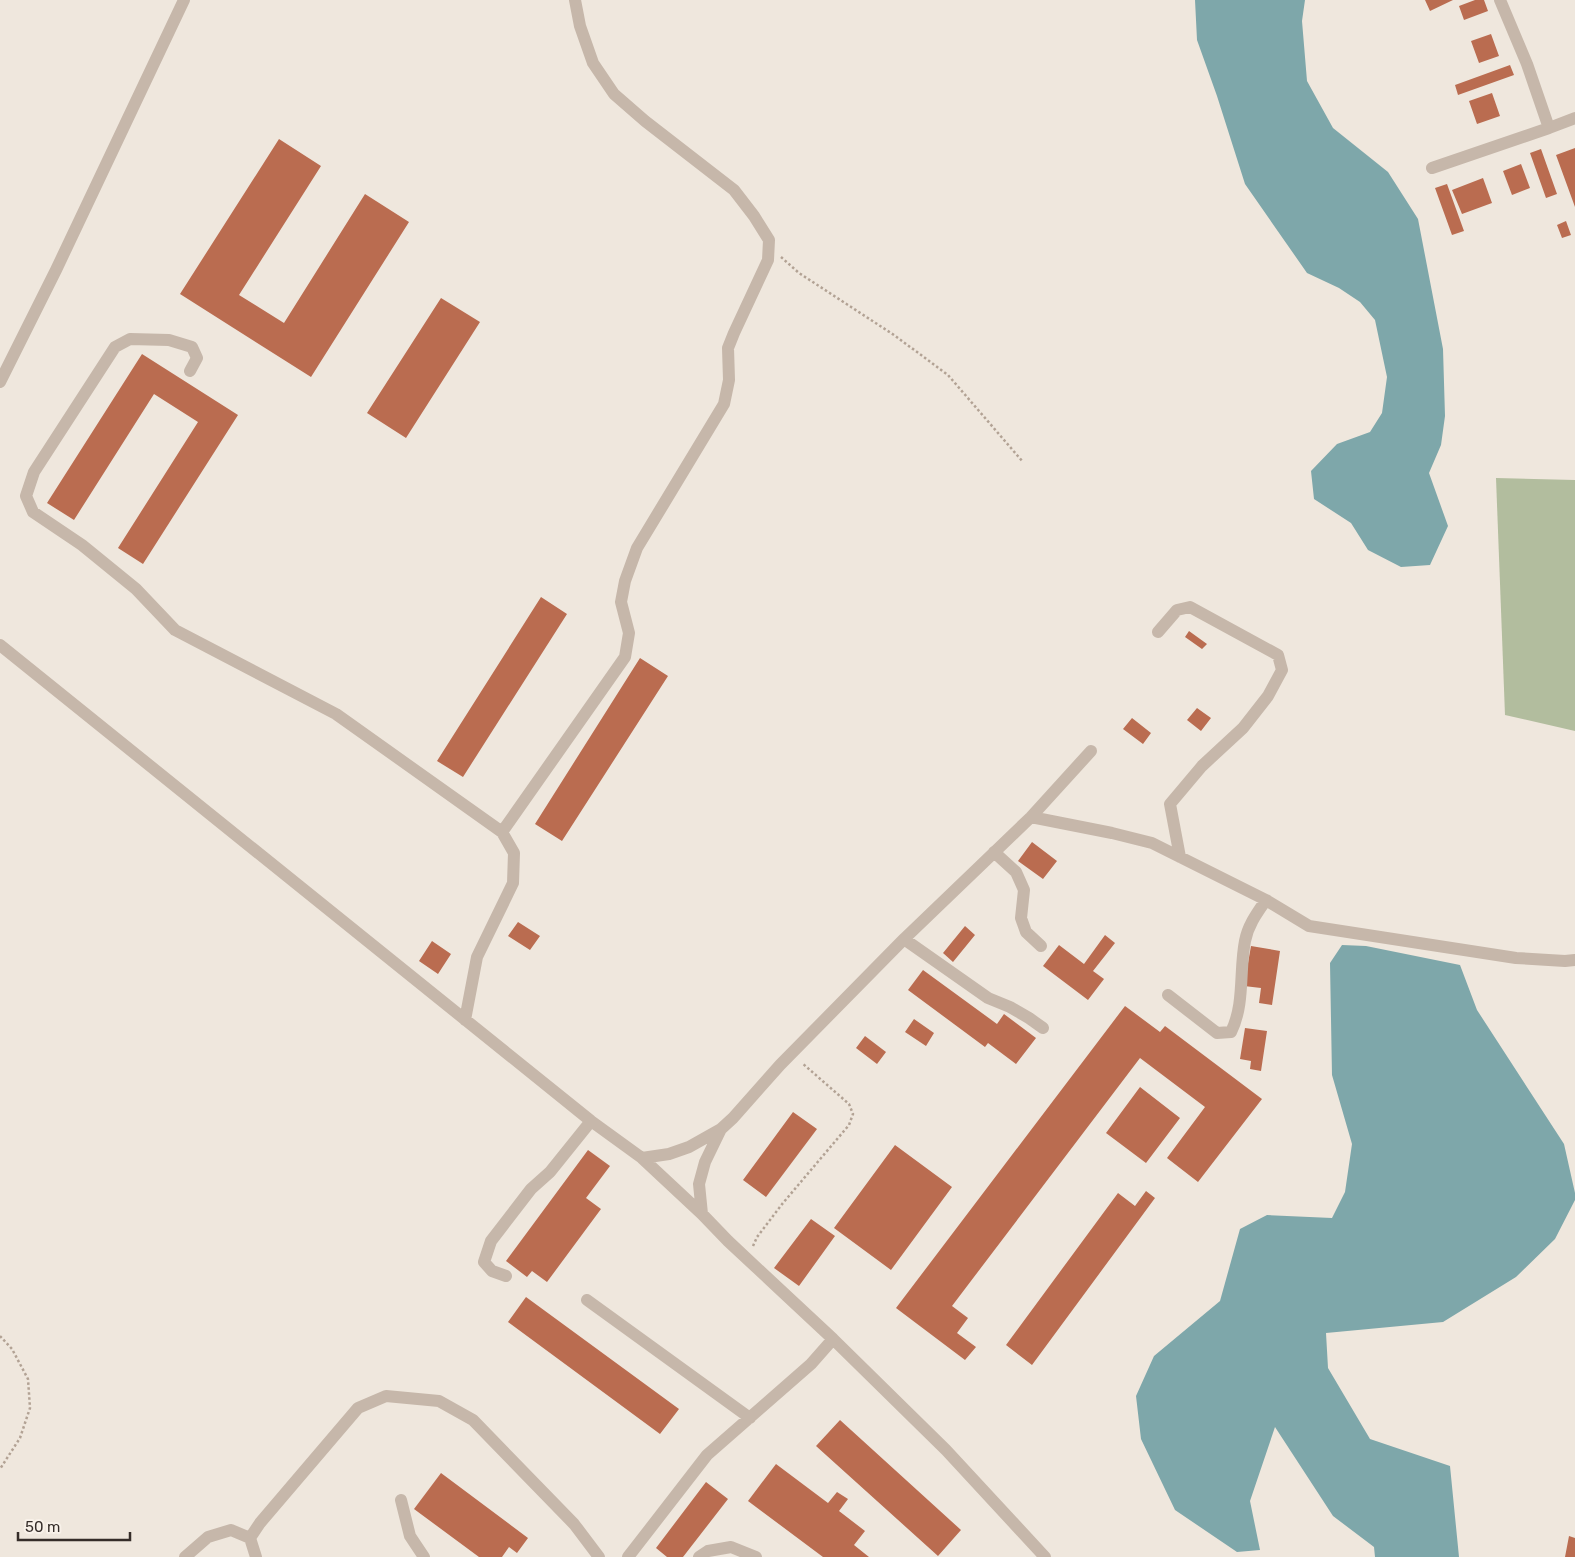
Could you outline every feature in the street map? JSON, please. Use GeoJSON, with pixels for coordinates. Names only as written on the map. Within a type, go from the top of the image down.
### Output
{"type":"FeatureCollection","features":[{"type":"Feature","properties":{"kind":"street"},"geometry":{"type":"LineString","coordinates":[[0,382],[56,270],[184,0]]}},
{"type":"Feature","properties":{"kind":"street"},"geometry":{"type":"LineString","coordinates":[[502,832],[625,656],[629,633],[621,602],[625,581],[637,548],[724,404],[729,380],[728,348],[768,260],[769,240],[734,190],[645,121],[614,94],[593,62],[580,26],[575,0]]}},
{"type":"Feature","properties":{"kind":"street"},"geometry":{"type":"LineString","coordinates":[[1500,0],[1527,64],[1549,128]]}},
{"type":"Feature","properties":{"kind":"street"},"geometry":{"type":"LineString","coordinates":[[1432,168],[1575,118]]}},
{"type":"Feature","properties":{"kind":"street"},"geometry":{"type":"LineString","coordinates":[[190,371],[197,358],[192,347],[169,340],[130,339],[115,347],[34,472],[26,496],[33,512],[82,545],[136,589],[175,630],[336,714],[502,832],[514,853],[513,883],[477,957],[465,1020]]}},
{"type":"Feature","properties":{"kind":"street"},"geometry":{"type":"LineString","coordinates":[[1158,632],[1177,610],[1190,607],[1278,655],[1282,670],[1268,696],[1243,728],[1202,766],[1170,804],[1180,857]]}},
{"type":"Feature","properties":{"kind":"street"},"geometry":{"type":"LineString","coordinates":[[0,645],[590,1121],[642,1158],[946,1450],[1045,1557]]}},
{"type":"Feature","properties":{"kind":"street"},"geometry":{"type":"LineString","coordinates":[[642,1158],[669,1154],[689,1147],[721,1129],[792,1053],[904,939],[1031,817],[1091,752]]}},
{"type":"Feature","properties":{"kind":"street"},"geometry":{"type":"LineString","coordinates":[[1031,817],[1152,843],[1266,900],[1309,926],[1516,958],[1575,960]]}},
{"type":"Feature","properties":{"kind":"street"},"geometry":{"type":"LineString","coordinates":[[994,852],[1016,872],[1024,890],[1021,918],[1026,932],[1041,946]]}},
{"type":"Feature","properties":{"kind":"street"},"geometry":{"type":"LineString","coordinates":[[1168,995],[1217,1033],[1231,1032],[1238,1020],[1245,941],[1250,925],[1266,900]]}},
{"type":"Feature","properties":{"kind":"street"},"geometry":{"type":"LineString","coordinates":[[904,939],[988,998],[1010,1007],[1042,1028]]}},
{"type":"Feature","properties":{"kind":"street"},"geometry":{"type":"LineString","coordinates":[[506,1276],[492,1271],[484,1262],[491,1241],[532,1189],[550,1172],[590,1121]]}},
{"type":"Feature","properties":{"kind":"street"},"geometry":{"type":"LineString","coordinates":[[702,1214],[698,1184],[705,1162],[721,1129]]}},
{"type":"Feature","properties":{"kind":"street"},"geometry":{"type":"LineString","coordinates":[[587,1300],[750,1418]]}},
{"type":"Feature","properties":{"kind":"street"},"geometry":{"type":"LineString","coordinates":[[628,1557],[707,1455],[811,1364],[832,1339]]}},
{"type":"Feature","properties":{"kind":"street"},"geometry":{"type":"LineString","coordinates":[[250,1538],[260,1523],[358,1408],[386,1396],[439,1401],[473,1420],[574,1524],[599,1557]]}},
{"type":"Feature","properties":{"kind":"street"},"geometry":{"type":"LineString","coordinates":[[401,1500],[410,1536],[424,1557]]}},
{"type":"Feature","properties":{"kind":"street"},"geometry":{"type":"LineString","coordinates":[[185,1557],[208,1537],[231,1530],[250,1538],[256,1557]]}},
{"type":"Feature","properties":{"kind":"street"},"geometry":{"type":"LineString","coordinates":[[699,1557],[708,1552],[731,1547],[756,1557]]}},
{"type":"Feature","properties":{"kind":"path"},"geometry":{"type":"LineString","coordinates":[[769,240],[777,253],[799,273],[894,335],[948,375],[1023,462]]}},
{"type":"Feature","properties":{"kind":"path"},"geometry":{"type":"LineString","coordinates":[[751,1263],[751,1250],[757,1237],[782,1203],[849,1125],[853,1114],[849,1104],[792,1053]]}},
{"type":"Feature","properties":{"kind":"path"},"geometry":{"type":"LineString","coordinates":[[0,1336],[12,1349],[28,1379],[30,1408],[20,1438],[0,1469]]}},
{"type":"Feature","properties":{"kind":"green space"},"geometry":{"type":"Polygon","coordinates":[[[1496,478],[1575,480],[1575,731],[1505,715],[1496,478]]]}},
{"type":"Feature","properties":{"kind":"water"},"geometry":{"type":"Polygon","coordinates":[[[1195,0],[1305,0],[1302,21],[1307,81],[1333,128],[1388,172],[1418,219],[1443,349],[1445,416],[1441,445],[1429,473],[1448,526],[1430,565],[1401,567],[1368,550],[1351,523],[1314,499],[1311,471],[1337,444],[1370,432],[1382,413],[1387,377],[1375,320],[1360,302],[1339,288],[1307,273],[1245,184],[1197,40],[1195,0]]]}},
{"type":"Feature","properties":{"kind":"water"},"geometry":{"type":"Polygon","coordinates":[[[1342,945],[1366,946],[1460,965],[1477,1010],[1564,1144],[1575,1193],[1575,1200],[1555,1239],[1516,1277],[1443,1322],[1326,1333],[1328,1368],[1370,1439],[1450,1466],[1459,1557],[1375,1557],[1374,1547],[1333,1516],[1275,1427],[1250,1501],[1260,1550],[1237,1552],[1175,1510],[1141,1439],[1136,1396],[1154,1356],[1220,1301],[1240,1229],[1267,1215],[1332,1218],[1345,1192],[1352,1144],[1332,1075],[1330,963],[1342,945]]]}},
{"type":"Feature","properties":{"kind":"building"},"geometry":{"type":"Polygon","coordinates":[[[1425,0],[1453,0],[1430,11],[1425,0]]]}},
{"type":"Feature","properties":{"kind":"building"},"geometry":{"type":"Polygon","coordinates":[[[1475,0],[1484,0],[1488,11],[1464,20],[1459,6],[1475,0]]]}},
{"type":"Feature","properties":{"kind":"building"},"geometry":{"type":"Polygon","coordinates":[[[1491,34],[1499,56],[1479,63],[1471,41],[1491,34]]]}},
{"type":"Feature","properties":{"kind":"building"},"geometry":{"type":"Polygon","coordinates":[[[1510,65],[1514,75],[1458,95],[1455,85],[1510,65]]]}},
{"type":"Feature","properties":{"kind":"building"},"geometry":{"type":"Polygon","coordinates":[[[1492,93],[1500,116],[1477,124],[1469,101],[1492,93]]]}},
{"type":"Feature","properties":{"kind":"building"},"geometry":{"type":"Polygon","coordinates":[[[279,139],[321,166],[239,295],[284,323],[365,194],[409,222],[311,377],[180,294],[279,139]]]}},
{"type":"Feature","properties":{"kind":"building"},"geometry":{"type":"Polygon","coordinates":[[[1575,148],[1575,207],[1556,155],[1575,148]]]}},
{"type":"Feature","properties":{"kind":"building"},"geometry":{"type":"Polygon","coordinates":[[[1541,149],[1557,194],[1546,198],[1530,153],[1541,149]]]}},
{"type":"Feature","properties":{"kind":"building"},"geometry":{"type":"Polygon","coordinates":[[[1521,164],[1530,188],[1512,195],[1503,171],[1521,164]]]}},
{"type":"Feature","properties":{"kind":"building"},"geometry":{"type":"Polygon","coordinates":[[[1483,178],[1492,203],[1462,214],[1452,190],[1483,178]]]}},
{"type":"Feature","properties":{"kind":"building"},"geometry":{"type":"Polygon","coordinates":[[[1447,184],[1464,231],[1452,235],[1435,188],[1447,184]]]}},
{"type":"Feature","properties":{"kind":"building"},"geometry":{"type":"Polygon","coordinates":[[[1566,221],[1571,235],[1562,238],[1557,225],[1566,221]]]}},
{"type":"Feature","properties":{"kind":"building"},"geometry":{"type":"Polygon","coordinates":[[[441,298],[480,322],[406,438],[367,413],[441,298]]]}},
{"type":"Feature","properties":{"kind":"building"},"geometry":{"type":"Polygon","coordinates":[[[142,354],[238,415],[143,564],[118,548],[198,422],[154,394],[74,520],[47,503],[142,354]]]}},
{"type":"Feature","properties":{"kind":"building"},"geometry":{"type":"Polygon","coordinates":[[[541,597],[567,614],[463,777],[437,761],[541,597]]]}},
{"type":"Feature","properties":{"kind":"building"},"geometry":{"type":"Polygon","coordinates":[[[1189,631],[1207,644],[1202,649],[1185,637],[1189,631]]]}},
{"type":"Feature","properties":{"kind":"building"},"geometry":{"type":"Polygon","coordinates":[[[640,658],[668,676],[562,841],[535,824],[640,658]]]}},
{"type":"Feature","properties":{"kind":"building"},"geometry":{"type":"Polygon","coordinates":[[[1197,708],[1211,718],[1201,731],[1187,720],[1197,708]]]}},
{"type":"Feature","properties":{"kind":"building"},"geometry":{"type":"Polygon","coordinates":[[[1132,718],[1151,733],[1143,744],[1123,729],[1132,718]]]}},
{"type":"Feature","properties":{"kind":"building"},"geometry":{"type":"Polygon","coordinates":[[[1032,842],[1057,861],[1043,879],[1018,861],[1032,842]]]}},
{"type":"Feature","properties":{"kind":"building"},"geometry":{"type":"Polygon","coordinates":[[[518,922],[540,936],[530,950],[508,936],[518,922]]]}},
{"type":"Feature","properties":{"kind":"building"},"geometry":{"type":"Polygon","coordinates":[[[965,926],[975,935],[953,962],[943,953],[965,926]]]}},
{"type":"Feature","properties":{"kind":"building"},"geometry":{"type":"Polygon","coordinates":[[[1105,935],[1115,943],[1093,971],[1104,979],[1088,1000],[1043,966],[1059,945],[1084,964],[1105,935]]]}},
{"type":"Feature","properties":{"kind":"building"},"geometry":{"type":"Polygon","coordinates":[[[432,941],[451,954],[438,974],[419,961],[432,941]]]}},
{"type":"Feature","properties":{"kind":"building"},"geometry":{"type":"Polygon","coordinates":[[[1251,946],[1280,951],[1272,1005],[1259,1003],[1261,988],[1244,986],[1251,946]]]}},
{"type":"Feature","properties":{"kind":"building"},"geometry":{"type":"Polygon","coordinates":[[[923,970],[997,1024],[1004,1014],[1036,1038],[1016,1064],[988,1043],[985,1047],[908,990],[923,970]]]}},
{"type":"Feature","properties":{"kind":"building"},"geometry":{"type":"Polygon","coordinates":[[[1125,1006],[1160,1032],[1165,1026],[1262,1099],[1198,1182],[1167,1158],[1205,1107],[1140,1058],[952,1306],[968,1318],[957,1333],[976,1347],[965,1360],[896,1308],[1125,1006]]]}},
{"type":"Feature","properties":{"kind":"building"},"geometry":{"type":"Polygon","coordinates":[[[914,1019],[934,1033],[926,1046],[905,1032],[914,1019]]]}},
{"type":"Feature","properties":{"kind":"building"},"geometry":{"type":"Polygon","coordinates":[[[1245,1028],[1267,1031],[1261,1071],[1250,1069],[1251,1061],[1240,1059],[1245,1028]]]}},
{"type":"Feature","properties":{"kind":"building"},"geometry":{"type":"Polygon","coordinates":[[[865,1036],[886,1052],[877,1064],[856,1048],[865,1036]]]}},
{"type":"Feature","properties":{"kind":"building"},"geometry":{"type":"Polygon","coordinates":[[[1140,1087],[1180,1118],[1146,1163],[1106,1133],[1140,1087]]]}},
{"type":"Feature","properties":{"kind":"building"},"geometry":{"type":"Polygon","coordinates":[[[793,1112],[817,1129],[766,1197],[743,1180],[793,1112]]]}},
{"type":"Feature","properties":{"kind":"building"},"geometry":{"type":"Polygon","coordinates":[[[895,1145],[952,1187],[891,1270],[834,1228],[895,1145]]]}},
{"type":"Feature","properties":{"kind":"building"},"geometry":{"type":"Polygon","coordinates":[[[588,1150],[610,1166],[586,1198],[601,1209],[547,1282],[532,1271],[527,1277],[506,1261],[588,1150]]]}},
{"type":"Feature","properties":{"kind":"building"},"geometry":{"type":"Polygon","coordinates":[[[1146,1191],[1155,1198],[1032,1365],[1006,1345],[1118,1193],[1135,1206],[1146,1191]]]}},
{"type":"Feature","properties":{"kind":"building"},"geometry":{"type":"Polygon","coordinates":[[[811,1219],[835,1236],[799,1286],[774,1268],[811,1219]]]}},
{"type":"Feature","properties":{"kind":"building"},"geometry":{"type":"Polygon","coordinates":[[[526,1297],[679,1409],[660,1434],[508,1322],[526,1297]]]}},
{"type":"Feature","properties":{"kind":"building"},"geometry":{"type":"Polygon","coordinates":[[[840,1420],[961,1530],[938,1556],[816,1446],[840,1420]]]}},
{"type":"Feature","properties":{"kind":"building"},"geometry":{"type":"Polygon","coordinates":[[[776,1464],[828,1503],[837,1492],[848,1499],[839,1511],[865,1531],[854,1545],[869,1557],[823,1557],[748,1501],[776,1464]]]}},
{"type":"Feature","properties":{"kind":"building"},"geometry":{"type":"Polygon","coordinates":[[[441,1473],[528,1538],[517,1553],[509,1547],[502,1557],[479,1557],[414,1509],[441,1473]]]}},
{"type":"Feature","properties":{"kind":"building"},"geometry":{"type":"Polygon","coordinates":[[[706,1482],[728,1499],[683,1557],[667,1557],[656,1548],[706,1482]]]}},
{"type":"Feature","properties":{"kind":"building"},"geometry":{"type":"Polygon","coordinates":[[[1569,1536],[1575,1538],[1575,1557],[1565,1557],[1569,1536]]]}}]}
